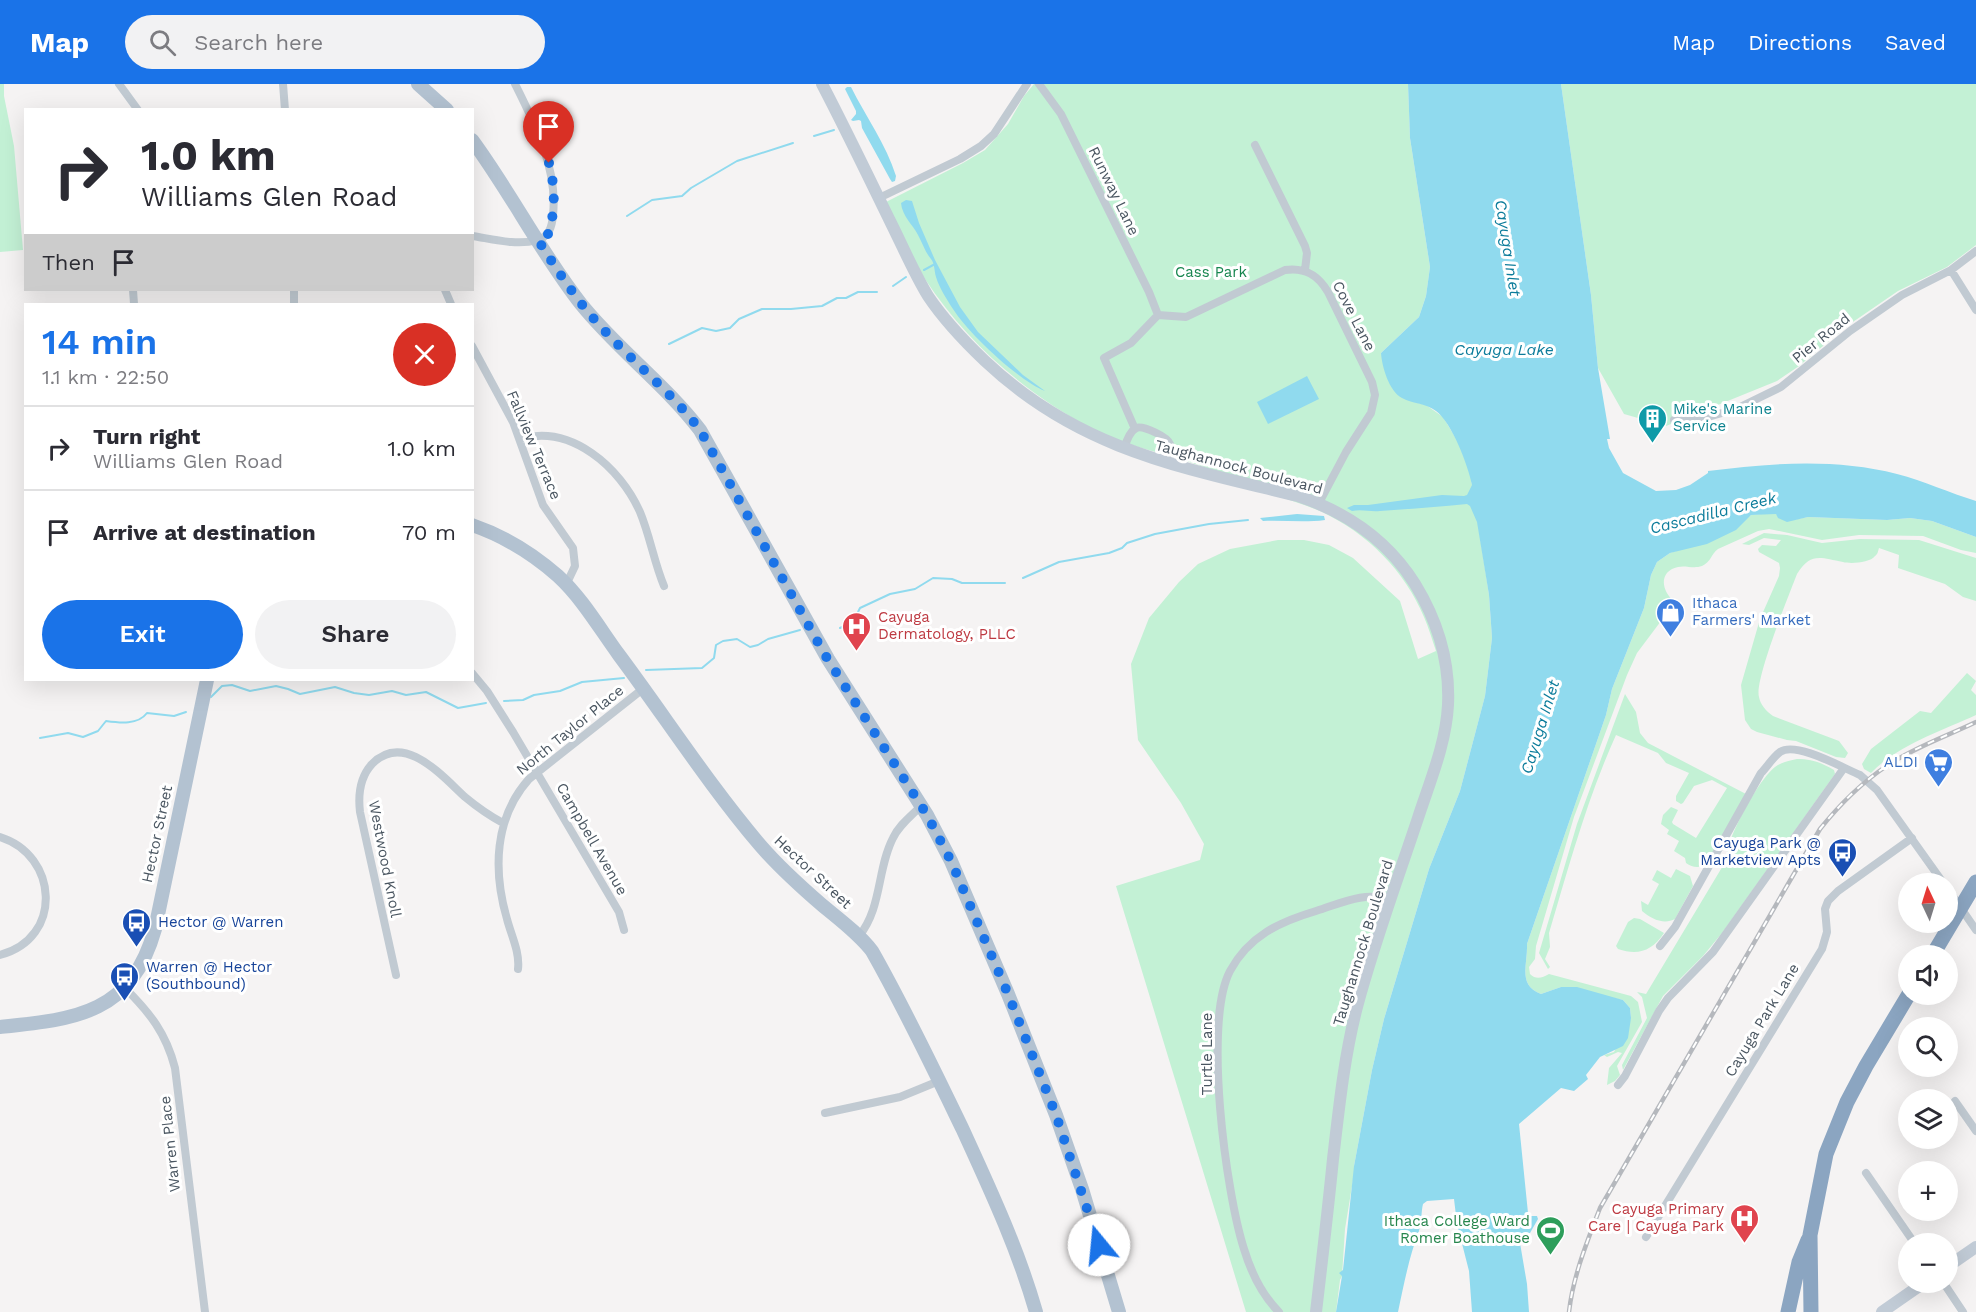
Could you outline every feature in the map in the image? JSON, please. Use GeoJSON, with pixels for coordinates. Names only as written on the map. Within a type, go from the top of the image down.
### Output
{"type":"FeatureCollection","features":[{"type":"Feature","properties":{"kind":"highway"},"geometry":{"type":"LineString","coordinates":[[1939,945],[1976,882]]}},
{"type":"Feature","properties":{"kind":"highway"},"geometry":{"type":"LineString","coordinates":[[1788,1312],[1799,1262],[1810,1235],[1826,1154],[1866,1066],[1902,1005]]}},
{"type":"Feature","properties":{"kind":"highway"},"geometry":{"type":"LineString","coordinates":[[1810,1235],[1811,1312]]}},
{"type":"Feature","properties":{"kind":"main road"},"geometry":{"type":"LineString","coordinates":[[418,84],[445,108]]}},
{"type":"Feature","properties":{"kind":"main road","name":"Taughannock Boulevard"},"geometry":{"type":"LineString","coordinates":[[822,84],[928,295],[963,340],[994,369],[1044,407],[1085,432],[1124,449],[1319,503],[1365,531],[1397,561],[1409,575],[1428,609],[1440,639],[1445,662],[1448,704],[1443,738],[1357,1006],[1344,1063],[1316,1312]]}},
{"type":"Feature","properties":{"kind":"main road"},"geometry":{"type":"LineString","coordinates":[[474,143],[580,303],[602,328],[674,398],[700,430],[825,655],[921,806],[957,875],[1056,1115],[1082,1189],[1119,1312]]}},
{"type":"Feature","properties":{"kind":"main road","name":"Hector Street"},"geometry":{"type":"LineString","coordinates":[[474,526],[524,550],[566,585],[644,688],[724,801],[762,848],[798,885],[859,936],[872,951],[886,974],[939,1081],[1006,1226],[1036,1312]]}},
{"type":"Feature","properties":{"kind":"main road","name":"Hector Street"},"geometry":{"type":"LineString","coordinates":[[125,988],[142,964],[155,929],[207,681]]}},
{"type":"Feature","properties":{"kind":"main road"},"geometry":{"type":"LineString","coordinates":[[0,1027],[60,1020],[80,1014],[110,1000],[125,988]]}},
{"type":"Feature","properties":{"kind":"main road"},"geometry":{"type":"LineString","coordinates":[[1958,1259],[1976,1247]]}},
{"type":"Feature","properties":{"kind":"main road"},"geometry":{"type":"LineString","coordinates":[[1882,1312],[1909,1293]]}},
{"type":"Feature","properties":{"kind":"street"},"geometry":{"type":"LineString","coordinates":[[119,84],[137,108]]}},
{"type":"Feature","properties":{"kind":"street"},"geometry":{"type":"LineString","coordinates":[[283,84],[285,108]]}},
{"type":"Feature","properties":{"kind":"street"},"geometry":{"type":"LineString","coordinates":[[474,236],[516,242],[538,240],[548,234],[552,220],[553,183],[547,156],[515,84]]}},
{"type":"Feature","properties":{"kind":"street"},"geometry":{"type":"LineString","coordinates":[[879,198],[960,159],[981,146],[994,134],[1027,84]]}},
{"type":"Feature","properties":{"kind":"street","name":"Runway Lane"},"geometry":{"type":"LineString","coordinates":[[1039,84],[1061,114],[1149,292],[1158,315]]}},
{"type":"Feature","properties":{"kind":"street"},"geometry":{"type":"LineString","coordinates":[[1135,429],[1104,358],[1131,343],[1158,315],[1186,317],[1285,270],[1305,270],[1307,253],[1305,246],[1255,145]]}},
{"type":"Feature","properties":{"kind":"street","name":"Pier Road"},"geometry":{"type":"LineString","coordinates":[[1674,420],[1701,419],[1736,409],[1781,387],[1894,300],[1951,270],[1976,251]]}},
{"type":"Feature","properties":{"kind":"street","name":"Cove Lane"},"geometry":{"type":"LineString","coordinates":[[1305,270],[1318,278],[1328,292],[1372,382],[1375,395],[1371,413],[1346,452],[1319,503]]}},
{"type":"Feature","properties":{"kind":"street"},"geometry":{"type":"LineString","coordinates":[[1951,270],[1976,309]]}},
{"type":"Feature","properties":{"kind":"street","name":"Fallview Terrace"},"geometry":{"type":"LineString","coordinates":[[474,350],[513,422],[543,505],[573,549],[576,561],[566,585]]}},
{"type":"Feature","properties":{"kind":"street"},"geometry":{"type":"LineString","coordinates":[[1124,449],[1129,436],[1135,429],[1142,427],[1165,437],[1170,443],[1171,452],[1168,463]]}},
{"type":"Feature","properties":{"kind":"street"},"geometry":{"type":"LineString","coordinates":[[520,439],[536,436],[561,439],[585,449],[608,466],[629,490],[636,503],[664,586]]}},
{"type":"Feature","properties":{"kind":"street","name":"Campbell Avenue"},"geometry":{"type":"LineString","coordinates":[[474,675],[487,691],[537,771],[620,912],[624,930]]}},
{"type":"Feature","properties":{"kind":"street","name":"North Taylor Place"},"geometry":{"type":"LineString","coordinates":[[518,969],[518,956],[506,919],[500,883],[499,845],[503,823],[513,798],[537,771],[644,688]]}},
{"type":"Feature","properties":{"kind":"street"},"geometry":{"type":"LineString","coordinates":[[1660,946],[1675,927],[1761,774],[1778,753],[1790,749],[1799,749],[1867,780],[1877,790],[1936,873]]}},
{"type":"Feature","properties":{"kind":"street","name":"Westwood Knoll"},"geometry":{"type":"LineString","coordinates":[[396,975],[360,812],[361,784],[369,768],[375,761],[387,754],[395,752],[412,755],[428,764],[468,799],[503,823]]}},
{"type":"Feature","properties":{"kind":"street"},"geometry":{"type":"LineString","coordinates":[[1618,1085],[1668,998],[1713,952],[1844,768]]}},
{"type":"Feature","properties":{"kind":"street"},"geometry":{"type":"LineString","coordinates":[[859,936],[873,909],[894,835],[921,806]]}},
{"type":"Feature","properties":{"kind":"street"},"geometry":{"type":"LineString","coordinates":[[0,837],[19,846],[38,867],[46,898],[42,923],[36,933],[14,951],[0,955]]}},
{"type":"Feature","properties":{"kind":"street","name":"Cayuga Park Lane"},"geometry":{"type":"LineString","coordinates":[[1646,1237],[1822,950],[1827,932],[1825,909],[1828,901],[1838,891],[1912,838]]}},
{"type":"Feature","properties":{"kind":"street","name":"Turtle Lane"},"geometry":{"type":"LineString","coordinates":[[1279,1312],[1265,1295],[1255,1277],[1244,1248],[1233,1205],[1220,1106],[1219,1024],[1223,990],[1228,975],[1240,955],[1254,939],[1276,924],[1361,897],[1373,896],[1390,900]]}},
{"type":"Feature","properties":{"kind":"street"},"geometry":{"type":"LineString","coordinates":[[1958,904],[1976,930]]}},
{"type":"Feature","properties":{"kind":"street","name":"Warren Place"},"geometry":{"type":"LineString","coordinates":[[125,988],[140,1003],[162,1033],[175,1068],[205,1312]]}},
{"type":"Feature","properties":{"kind":"street"},"geometry":{"type":"LineString","coordinates":[[825,1113],[900,1096],[939,1081]]}},
{"type":"Feature","properties":{"kind":"street"},"geometry":{"type":"LineString","coordinates":[[1958,1105],[1976,1131]]}},
{"type":"Feature","properties":{"kind":"street"},"geometry":{"type":"LineString","coordinates":[[1866,1173],[1907,1233]]}},
{"type":"Feature","properties":{"kind":"street"},"geometry":{"type":"LineString","coordinates":[[1950,1293],[1963,1312]]}},
{"type":"Feature","properties":{"kind":"green space"},"geometry":{"type":"Polygon","coordinates":[[[0,84],[4,84],[4,96],[14,146],[23,250],[0,252],[0,84]]]}},
{"type":"Feature","properties":{"kind":"green space","name":"Cass Park"},"geometry":{"type":"Polygon","coordinates":[[[1034,84],[1408,84],[1410,138],[1430,267],[1426,296],[1419,317],[1381,353],[1414,402],[1426,405],[1443,417],[1458,442],[1470,472],[1489,595],[1492,638],[1485,696],[1460,791],[1429,869],[1384,1019],[1372,1070],[1354,1166],[1336,1312],[1246,1312],[1116,886],[1200,860],[1204,844],[1181,803],[1138,740],[1131,664],[1149,618],[1179,582],[1198,564],[1230,549],[1278,540],[1304,540],[1329,545],[1353,558],[1400,601],[1418,659],[1436,651],[1424,617],[1406,584],[1383,555],[1354,531],[1315,509],[1092,429],[1067,415],[1020,382],[978,345],[941,302],[909,251],[886,202],[985,150],[1008,124],[1024,96],[1034,84]]]}},
{"type":"Feature","properties":{"kind":"green space"},"geometry":{"type":"Polygon","coordinates":[[[1561,84],[1976,84],[1976,245],[1947,267],[1898,291],[1847,326],[1777,381],[1666,426],[1624,414],[1598,368],[1591,295],[1561,84]]]}},
{"type":"Feature","properties":{"kind":"green space"},"geometry":{"type":"Polygon","coordinates":[[[1776,514],[1787,521],[1808,517],[1887,520],[1910,518],[1932,521],[1976,537],[1976,553],[1923,536],[1859,535],[1822,540],[1769,529],[1758,531],[1718,549],[1702,566],[1678,567],[1668,572],[1664,586],[1673,600],[1673,605],[1637,653],[1627,675],[1574,817],[1536,946],[1535,959],[1529,967],[1530,974],[1537,978],[1549,974],[1631,996],[1638,1002],[1642,1022],[1617,1066],[1620,1075],[1607,1085],[1609,1068],[1622,1053],[1618,1052],[1607,1057],[1604,1055],[1614,1052],[1631,1018],[1630,1008],[1623,1000],[1561,987],[1541,994],[1534,990],[1529,985],[1525,973],[1527,944],[1606,715],[1612,689],[1644,608],[1651,575],[1657,562],[1670,553],[1688,547],[1751,515],[1776,514]]]}},
{"type":"Feature","properties":{"kind":"green space"},"geometry":{"type":"Polygon","coordinates":[[[1764,533],[1787,535],[1822,543],[1860,539],[1919,540],[1976,558],[1976,601],[1963,597],[1945,584],[1898,568],[1899,555],[1879,548],[1877,554],[1872,558],[1860,562],[1846,563],[1822,558],[1812,559],[1797,574],[1762,674],[1759,688],[1760,700],[1773,716],[1839,741],[1848,753],[1845,758],[1836,757],[1796,741],[1757,732],[1751,729],[1745,720],[1741,685],[1760,619],[1779,576],[1780,568],[1779,563],[1759,552],[1758,549],[1762,545],[1776,546],[1781,540],[1764,538],[1749,545],[1742,544],[1764,533]]]}},
{"type":"Feature","properties":{"kind":"green space"},"geometry":{"type":"Polygon","coordinates":[[[1967,673],[1976,681],[1971,690],[1976,695],[1976,715],[1894,754],[1871,773],[1864,769],[1862,764],[1871,749],[1920,711],[1931,713],[1967,673]]]}},
{"type":"Feature","properties":{"kind":"green space"},"geometry":{"type":"Polygon","coordinates":[[[1625,694],[1636,712],[1640,733],[1648,743],[1746,794],[1707,864],[1696,867],[1689,865],[1685,858],[1674,851],[1679,841],[1667,834],[1669,830],[1661,824],[1663,815],[1671,807],[1678,810],[1673,824],[1696,838],[1727,788],[1712,780],[1694,786],[1681,804],[1676,801],[1676,796],[1689,773],[1666,763],[1658,753],[1616,735],[1587,808],[1549,933],[1550,947],[1545,959],[1550,967],[1548,969],[1539,953],[1577,824],[1625,694]]]}},
{"type":"Feature","properties":{"kind":"green space"},"geometry":{"type":"Polygon","coordinates":[[[1797,759],[1821,763],[1834,770],[1835,774],[1722,933],[1703,956],[1663,996],[1623,1070],[1622,1065],[1647,1018],[1642,997],[1637,992],[1646,994],[1727,859],[1731,838],[1760,784],[1775,767],[1797,759]]]}},
{"type":"Feature","properties":{"kind":"green space"},"geometry":{"type":"Polygon","coordinates":[[[1676,869],[1690,876],[1693,886],[1675,919],[1662,921],[1653,919],[1642,911],[1641,901],[1648,905],[1659,884],[1652,880],[1657,870],[1671,878],[1676,869]]]}},
{"type":"Feature","properties":{"kind":"green space"},"geometry":{"type":"Polygon","coordinates":[[[1634,918],[1664,933],[1655,944],[1644,950],[1632,952],[1618,949],[1616,946],[1628,922],[1634,918]]]}},
{"type":"Feature","properties":{"kind":"water","name":"Cayuga Lake"},"geometry":{"type":"Polygon","coordinates":[[[1408,84],[1561,84],[1591,295],[1598,368],[1610,439],[1607,439],[1609,448],[1623,473],[1656,491],[1676,490],[1690,485],[1708,471],[1779,464],[1827,464],[1897,474],[1976,501],[1976,537],[1932,521],[1910,518],[1887,520],[1808,517],[1787,522],[1778,518],[1776,514],[1751,515],[1736,530],[1707,544],[1670,553],[1657,562],[1651,575],[1644,608],[1612,689],[1606,715],[1527,944],[1525,973],[1529,985],[1534,990],[1541,994],[1561,987],[1577,987],[1623,1000],[1630,1008],[1631,1018],[1628,1038],[1623,1046],[1600,1057],[1586,1075],[1588,1079],[1574,1091],[1561,1088],[1519,1124],[1528,1213],[1531,1216],[1537,1216],[1538,1219],[1526,1240],[1520,1243],[1529,1312],[1472,1312],[1469,1271],[1457,1224],[1454,1199],[1427,1201],[1423,1204],[1420,1227],[1398,1312],[1336,1312],[1342,1276],[1339,1273],[1343,1270],[1354,1166],[1372,1070],[1384,1019],[1429,869],[1460,791],[1485,696],[1492,638],[1489,595],[1477,522],[1470,506],[1467,504],[1376,511],[1352,511],[1347,508],[1354,505],[1442,495],[1464,496],[1467,495],[1472,485],[1463,456],[1448,425],[1432,408],[1397,395],[1387,378],[1381,353],[1419,317],[1426,296],[1430,267],[1410,138],[1408,84]]]}},
{"type":"Feature","properties":{"kind":"water"},"geometry":{"type":"Polygon","coordinates":[[[851,87],[881,142],[892,164],[896,176],[895,181],[892,182],[890,179],[862,128],[861,121],[851,120],[856,111],[845,89],[851,87]]]}},
{"type":"Feature","properties":{"kind":"water"},"geometry":{"type":"Polygon","coordinates":[[[906,200],[912,201],[935,260],[960,307],[978,332],[1023,375],[1045,391],[1008,367],[960,319],[941,289],[934,265],[903,212],[901,203],[906,200]]]}},
{"type":"Feature","properties":{"kind":"water"},"geometry":{"type":"Polygon","coordinates":[[[1307,376],[1319,399],[1268,424],[1257,402],[1307,376]]]}},
{"type":"Feature","properties":{"kind":"water"},"geometry":{"type":"Polygon","coordinates":[[[1297,514],[1324,516],[1325,520],[1263,521],[1260,518],[1297,514]]]}},
{"type":"Feature","properties":{"kind":"waterway"},"geometry":{"type":"LineString","coordinates":[[814,136],[834,130]]}},
{"type":"Feature","properties":{"kind":"waterway"},"geometry":{"type":"LineString","coordinates":[[627,216],[652,200],[682,196],[691,188],[737,161],[793,143]]}},
{"type":"Feature","properties":{"kind":"waterway"},"geometry":{"type":"LineString","coordinates":[[924,270],[935,264]]}},
{"type":"Feature","properties":{"kind":"waterway"},"geometry":{"type":"LineString","coordinates":[[893,286],[906,277]]}},
{"type":"Feature","properties":{"kind":"waterway"},"geometry":{"type":"LineString","coordinates":[[669,344],[702,328],[716,331],[730,328],[739,319],[762,309],[822,306],[837,298],[846,298],[858,292],[877,292]]}},
{"type":"Feature","properties":{"kind":"waterway"},"geometry":{"type":"LineString","coordinates":[[1023,578],[1059,562],[1109,553],[1122,548],[1127,543],[1155,534],[1209,524],[1248,520]]}},
{"type":"Feature","properties":{"kind":"waterway"},"geometry":{"type":"LineString","coordinates":[[840,628],[853,622],[860,608],[890,594],[915,589],[933,578],[952,579],[962,583],[1005,583]]}},
{"type":"Feature","properties":{"kind":"waterway"},"geometry":{"type":"LineString","coordinates":[[646,670],[702,668],[714,658],[716,645],[723,641],[737,639],[750,647],[800,630]]}},
{"type":"Feature","properties":{"kind":"waterway"},"geometry":{"type":"LineString","coordinates":[[504,701],[523,700],[534,695],[560,691],[582,682],[624,678]]}},
{"type":"Feature","properties":{"kind":"waterway"},"geometry":{"type":"LineString","coordinates":[[211,697],[222,686],[232,685],[250,691],[276,686],[300,694],[335,687],[369,695],[392,691],[406,695],[426,692],[458,708],[486,703]]}},
{"type":"Feature","properties":{"kind":"waterway"},"geometry":{"type":"LineString","coordinates":[[40,738],[68,733],[83,737],[98,731],[106,721],[128,722],[139,720],[147,713],[174,716],[186,712]]}},
{"type":"Feature","properties":{"kind":"railway"},"geometry":{"type":"LineString","coordinates":[[1569,1312],[1577,1272],[1600,1208],[1820,829],[1851,794],[1888,765],[1920,747],[1976,722]]}},
{"type":"Feature","properties":{"kind":"place","name":"Mike's Marine Service"},"geometry":{"type":"Point","coordinates":[1652,444]}},
{"type":"Feature","properties":{"kind":"place","name":"Ithaca Farmers' Market"},"geometry":{"type":"Point","coordinates":[1671,638]}},
{"type":"Feature","properties":{"kind":"place","name":"Cayuga Dermatology, PLLC"},"geometry":{"type":"Point","coordinates":[857,652]}},
{"type":"Feature","properties":{"kind":"place","name":"ALDI"},"geometry":{"type":"Point","coordinates":[1939,788]}},
{"type":"Feature","properties":{"kind":"place","name":"Cayuga Park @ Marketview Apts"},"geometry":{"type":"Point","coordinates":[1842,878]}},
{"type":"Feature","properties":{"kind":"place","name":"Hector @ Warren"},"geometry":{"type":"Point","coordinates":[137,948]}},
{"type":"Feature","properties":{"kind":"place","name":"Warren @ Hector (Southbound)"},"geometry":{"type":"Point","coordinates":[125,1002]}},
{"type":"Feature","properties":{"kind":"place","name":"Cayuga Primary Care | Cayuga Park"},"geometry":{"type":"Point","coordinates":[1745,1244]}},
{"type":"Feature","properties":{"kind":"place","name":"Ithaca College Ward Romer Boathouse"},"geometry":{"type":"Point","coordinates":[1551,1256]}},
{"type":"Feature","properties":{"kind":"route"},"geometry":{"type":"LineString","coordinates":[[549,163],[554,207],[548,234],[538,240],[580,303],[622,349],[674,398],[710,444],[825,655],[927,815],[957,875],[1008,994],[1056,1115],[1099,1245]]}},
{"type":"Feature","properties":{"kind":"water label","name":"Cayuga Inlet"},"geometry":{"type":"Point","coordinates":[1508,248]}},
{"type":"Feature","properties":{"kind":"water label","name":"Cascadilla Creek"},"geometry":{"type":"Point","coordinates":[1713,513]}},
{"type":"Feature","properties":{"kind":"water label","name":"Cayuga Inlet"},"geometry":{"type":"Point","coordinates":[1540,727]}}]}
